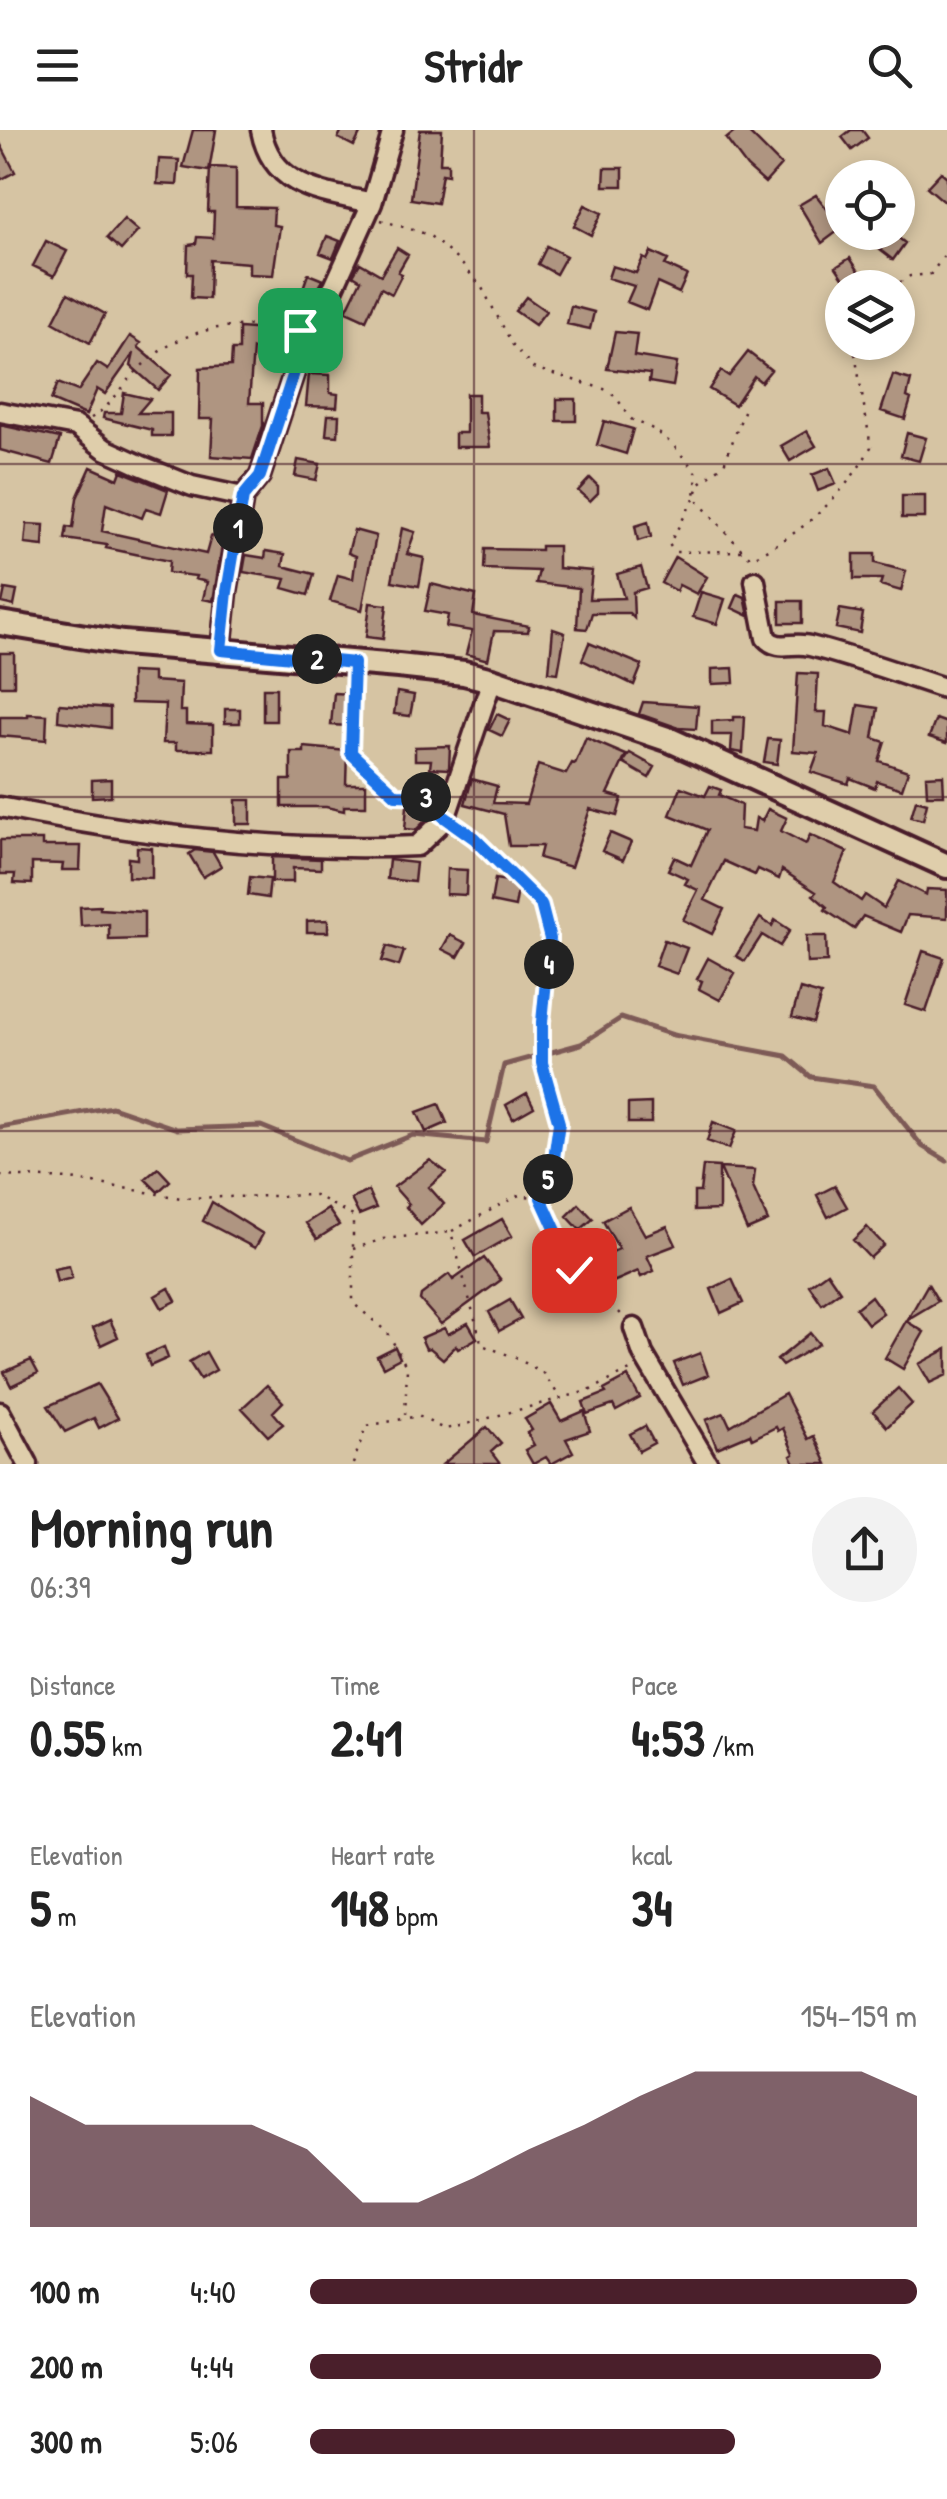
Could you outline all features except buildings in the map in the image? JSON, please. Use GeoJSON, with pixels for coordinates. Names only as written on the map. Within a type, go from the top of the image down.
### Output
{"type":"FeatureCollection","features":[{"type":"Feature","properties":{"kind":"main road"},"geometry":{"type":"LineString","coordinates":[[0,623],[122,643],[464,673],[492,680],[670,740],[947,866]]}},
{"type":"Feature","properties":{"kind":"street"},"geometry":{"type":"LineString","coordinates":[[260,130],[264,149],[277,168],[303,186],[370,209]]}},
{"type":"Feature","properties":{"kind":"street"},"geometry":{"type":"LineString","coordinates":[[221,650],[243,497],[260,476],[308,330],[334,287],[370,209],[393,130]]}},
{"type":"Feature","properties":{"kind":"street"},"geometry":{"type":"LineString","coordinates":[[0,412],[76,426],[105,449],[140,465],[192,486],[243,497]]}},
{"type":"Feature","properties":{"kind":"street"},"geometry":{"type":"LineString","coordinates":[[755,581],[766,638],[771,643],[803,644],[947,689]]}},
{"type":"Feature","properties":{"kind":"street"},"geometry":{"type":"LineString","coordinates":[[0,807],[156,835],[344,849],[418,846],[445,819],[492,680]]}},
{"type":"Feature","properties":{"kind":"street"},"geometry":{"type":"LineString","coordinates":[[634,1328],[647,1362],[708,1464]]}},
{"type":"Feature","properties":{"kind":"street"},"geometry":{"type":"LineString","coordinates":[[0,1412],[28,1464]]}},
{"type":"Feature","properties":{"kind":"path"},"geometry":{"type":"LineString","coordinates":[[370,209],[429,235],[461,262],[481,286],[514,347],[533,368],[604,389],[616,397],[631,418],[655,430],[687,459],[696,473],[695,498],[752,558],[822,512],[850,480],[871,447],[857,360]]}},
{"type":"Feature","properties":{"kind":"path"},"geometry":{"type":"LineString","coordinates":[[915,276],[931,274],[947,251]]}},
{"type":"Feature","properties":{"kind":"path"},"geometry":{"type":"LineString","coordinates":[[76,426],[102,412],[163,346],[195,332],[262,325],[308,330]]}},
{"type":"Feature","properties":{"kind":"path"},"geometry":{"type":"LineString","coordinates":[[743,551],[674,552],[669,544],[699,484],[724,464],[746,406]]}},
{"type":"Feature","properties":{"kind":"path"},"geometry":{"type":"LineString","coordinates":[[354,663],[351,753],[396,795],[425,796],[432,808],[474,838],[541,904],[550,939],[542,1022],[543,1076],[559,1123],[552,1172],[541,1198],[574,1270],[634,1328]]}},
{"type":"Feature","properties":{"kind":"path"},"geometry":{"type":"LineString","coordinates":[[0,1176],[72,1179],[181,1198],[316,1195],[353,1216],[353,1303],[388,1333],[407,1368],[405,1416]]}},
{"type":"Feature","properties":{"kind":"path"},"geometry":{"type":"LineString","coordinates":[[353,1250],[382,1239],[451,1232],[518,1195],[541,1198]]}},
{"type":"Feature","properties":{"kind":"path"},"geometry":{"type":"LineString","coordinates":[[451,1232],[482,1345],[542,1372],[561,1398]]}},
{"type":"Feature","properties":{"kind":"path"},"geometry":{"type":"LineString","coordinates":[[353,1464],[366,1426],[418,1416],[444,1429],[590,1390],[647,1362]]}},
{"type":"Feature","properties":{"kind":"waterway"},"geometry":{"type":"LineString","coordinates":[[0,1127],[112,1107],[177,1129],[261,1126],[347,1161],[413,1135],[486,1142],[504,1065],[581,1044],[621,1018],[673,1035],[786,1056],[811,1077],[874,1086],[922,1146],[947,1161]]}},
{"type":"Feature","properties":{"kind":"route"},"geometry":{"type":"LineString","coordinates":[[300,330],[308,330],[260,476],[243,497],[221,650],[354,663],[351,753],[396,795],[425,796],[432,808],[474,838],[541,904],[550,939],[542,1022],[543,1076],[559,1123],[552,1172],[541,1198],[574,1270]]}}]}
